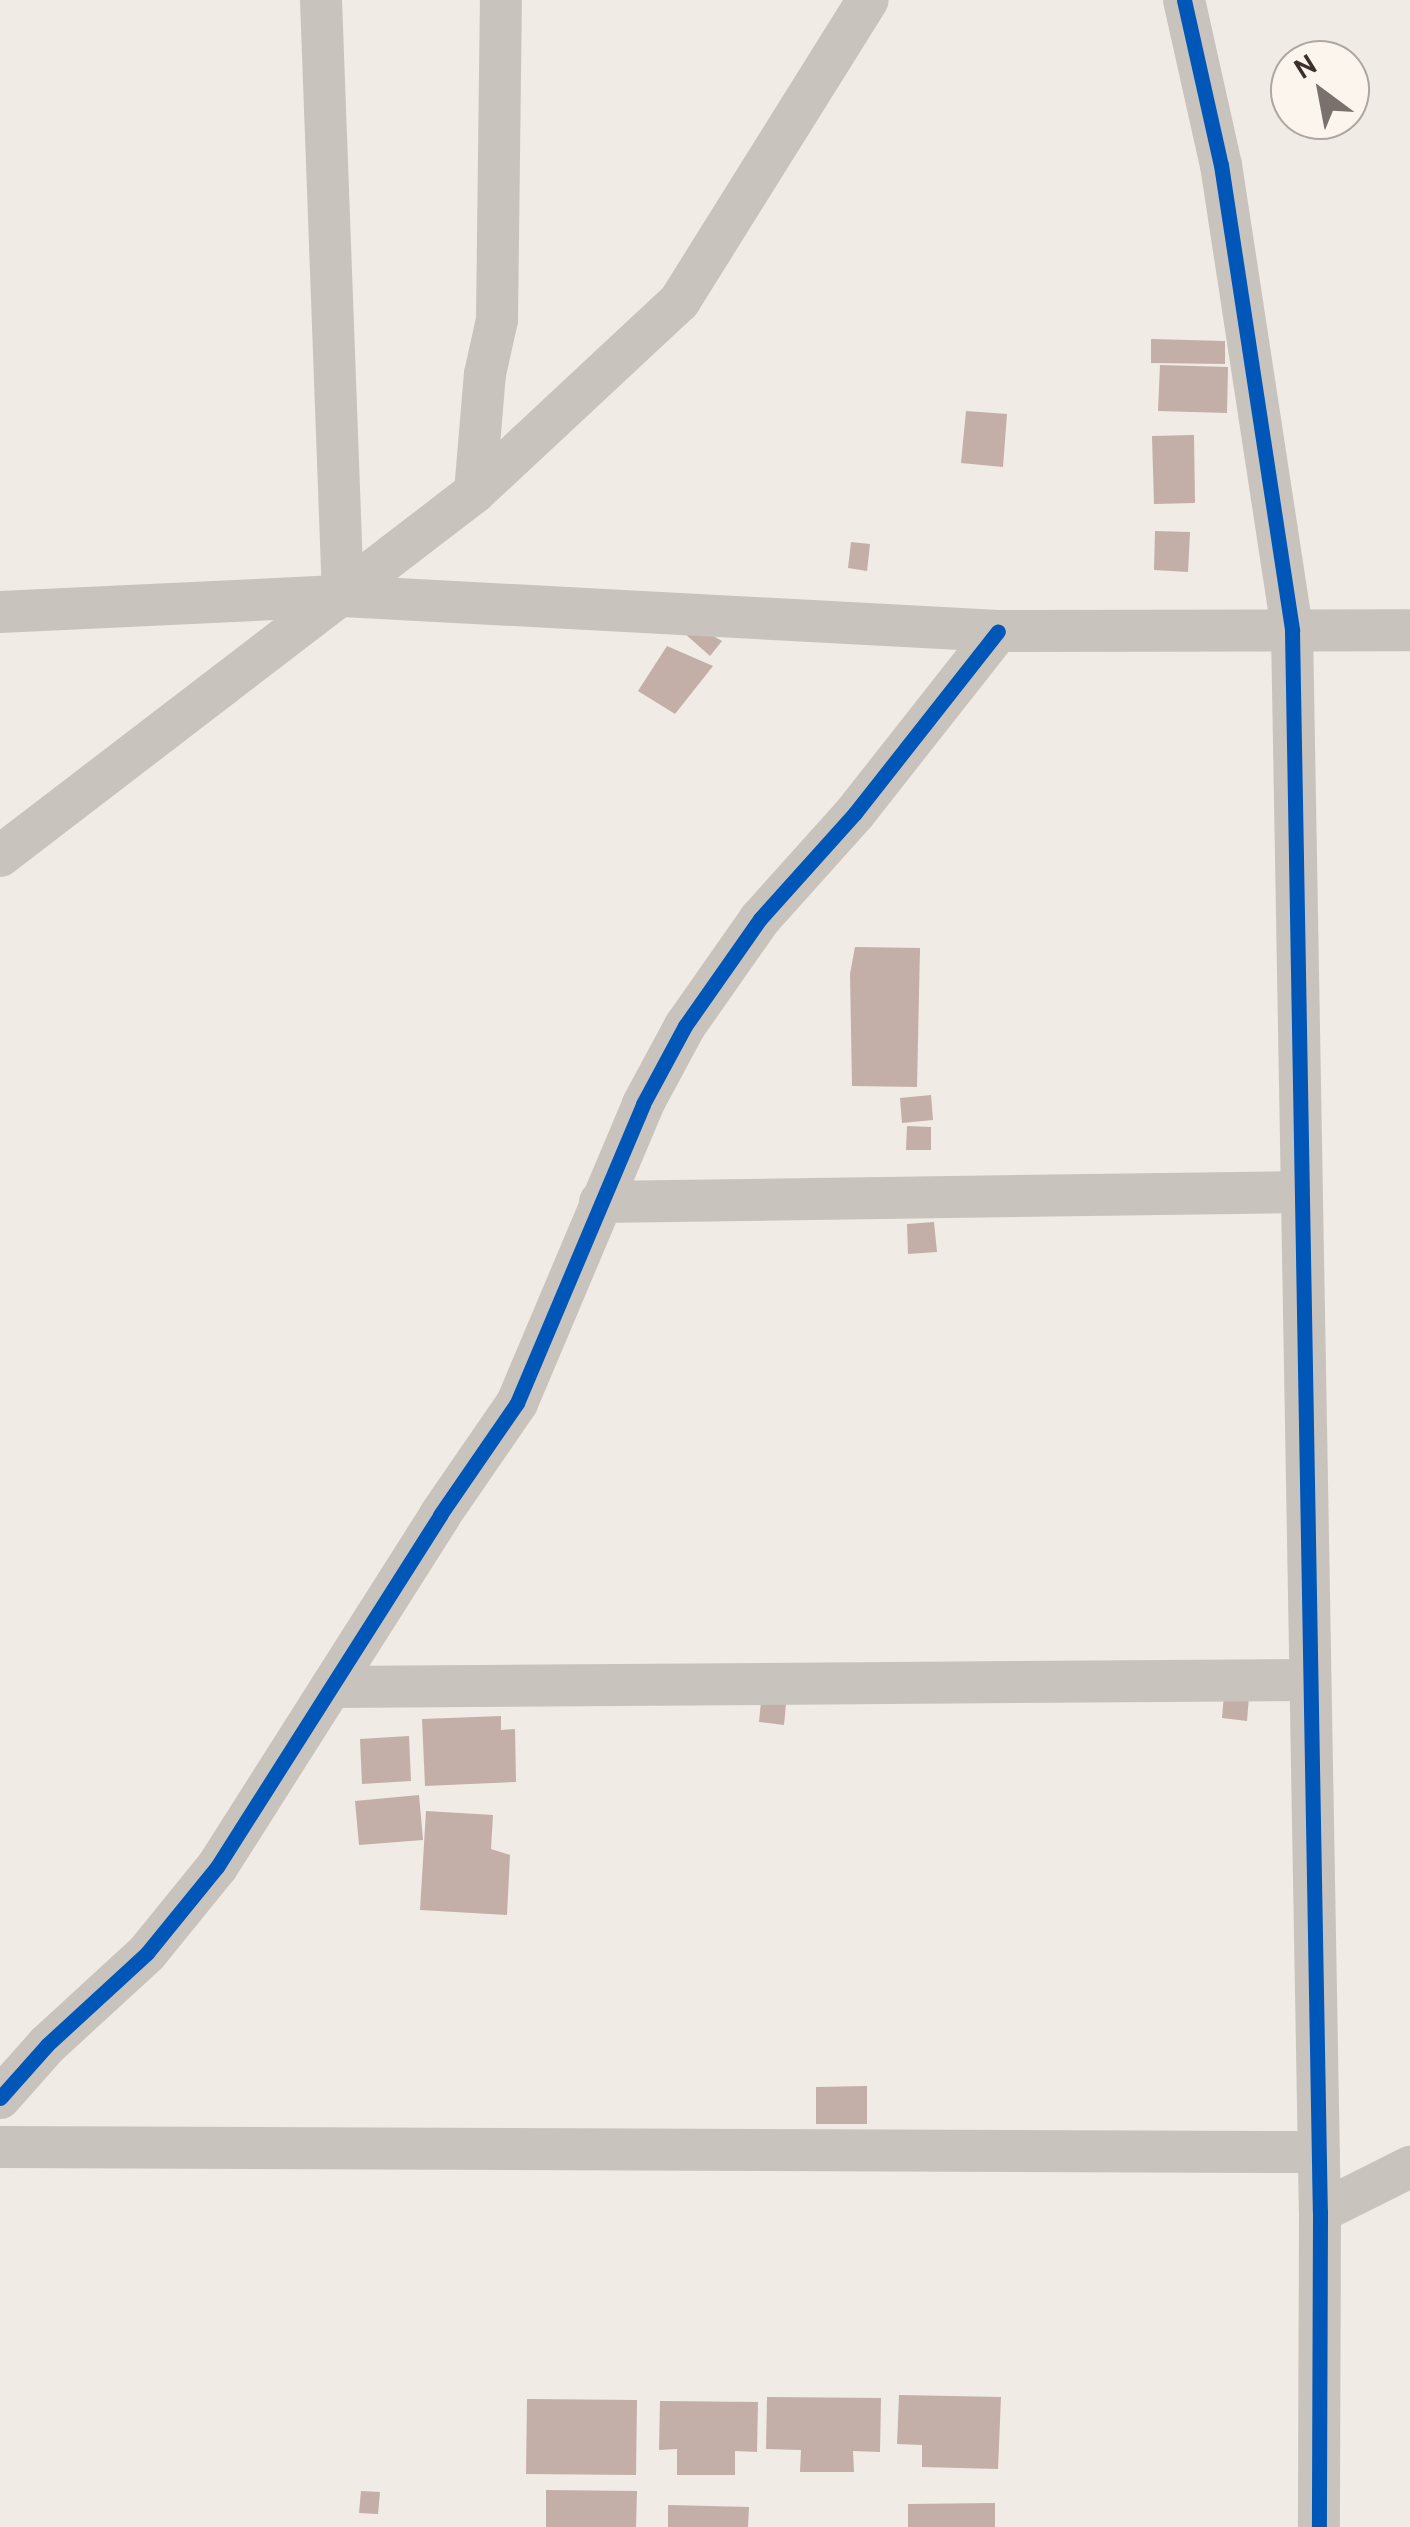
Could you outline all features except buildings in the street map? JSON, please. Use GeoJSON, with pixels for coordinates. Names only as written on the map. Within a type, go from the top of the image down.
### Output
{"type":"FeatureCollection","features":[{"type":"Feature","properties":{"kind":"street"},"geometry":{"type":"LineString","coordinates":[[321,0],[343,596]]}},
{"type":"Feature","properties":{"kind":"street"},"geometry":{"type":"LineString","coordinates":[[474,492],[485,374],[498,320],[501,0]]}},
{"type":"Feature","properties":{"kind":"street"},"geometry":{"type":"LineString","coordinates":[[0,856],[474,492],[679,302],[868,0]]}},
{"type":"Feature","properties":{"kind":"street"},"geometry":{"type":"LineString","coordinates":[[1184,0],[1221,164],[1292,631],[1320,2212],[1319,2527]]}},
{"type":"Feature","properties":{"kind":"street"},"geometry":{"type":"LineString","coordinates":[[0,612],[343,596],[998,631],[1410,630]]}},
{"type":"Feature","properties":{"kind":"street"},"geometry":{"type":"LineString","coordinates":[[0,2098],[47,2044],[147,1953],[217,1867],[517,1403],[643,1104],[707,996],[760,918],[855,812],[998,631]]}},
{"type":"Feature","properties":{"kind":"street"},"geometry":{"type":"LineString","coordinates":[[600,1202],[1301,1192]]}},
{"type":"Feature","properties":{"kind":"street"},"geometry":{"type":"LineString","coordinates":[[331,1687],[1310,1680]]}},
{"type":"Feature","properties":{"kind":"street"},"geometry":{"type":"LineString","coordinates":[[0,2147],[1319,2152]]}},
{"type":"Feature","properties":{"kind":"street"},"geometry":{"type":"LineString","coordinates":[[1320,2212],[1410,2167]]}},
{"type":"Feature","properties":{"kind":"cycle path"},"geometry":{"type":"LineString","coordinates":[[1184,0],[1221,165],[1292,631],[1320,2212],[1319,2527]]}},
{"type":"Feature","properties":{"kind":"cycle path"},"geometry":{"type":"LineString","coordinates":[[0,2098],[47,2045],[147,1953],[217,1867],[440,1515],[517,1403],[643,1104],[685,1026],[760,919],[855,813],[998,631]]}}]}
